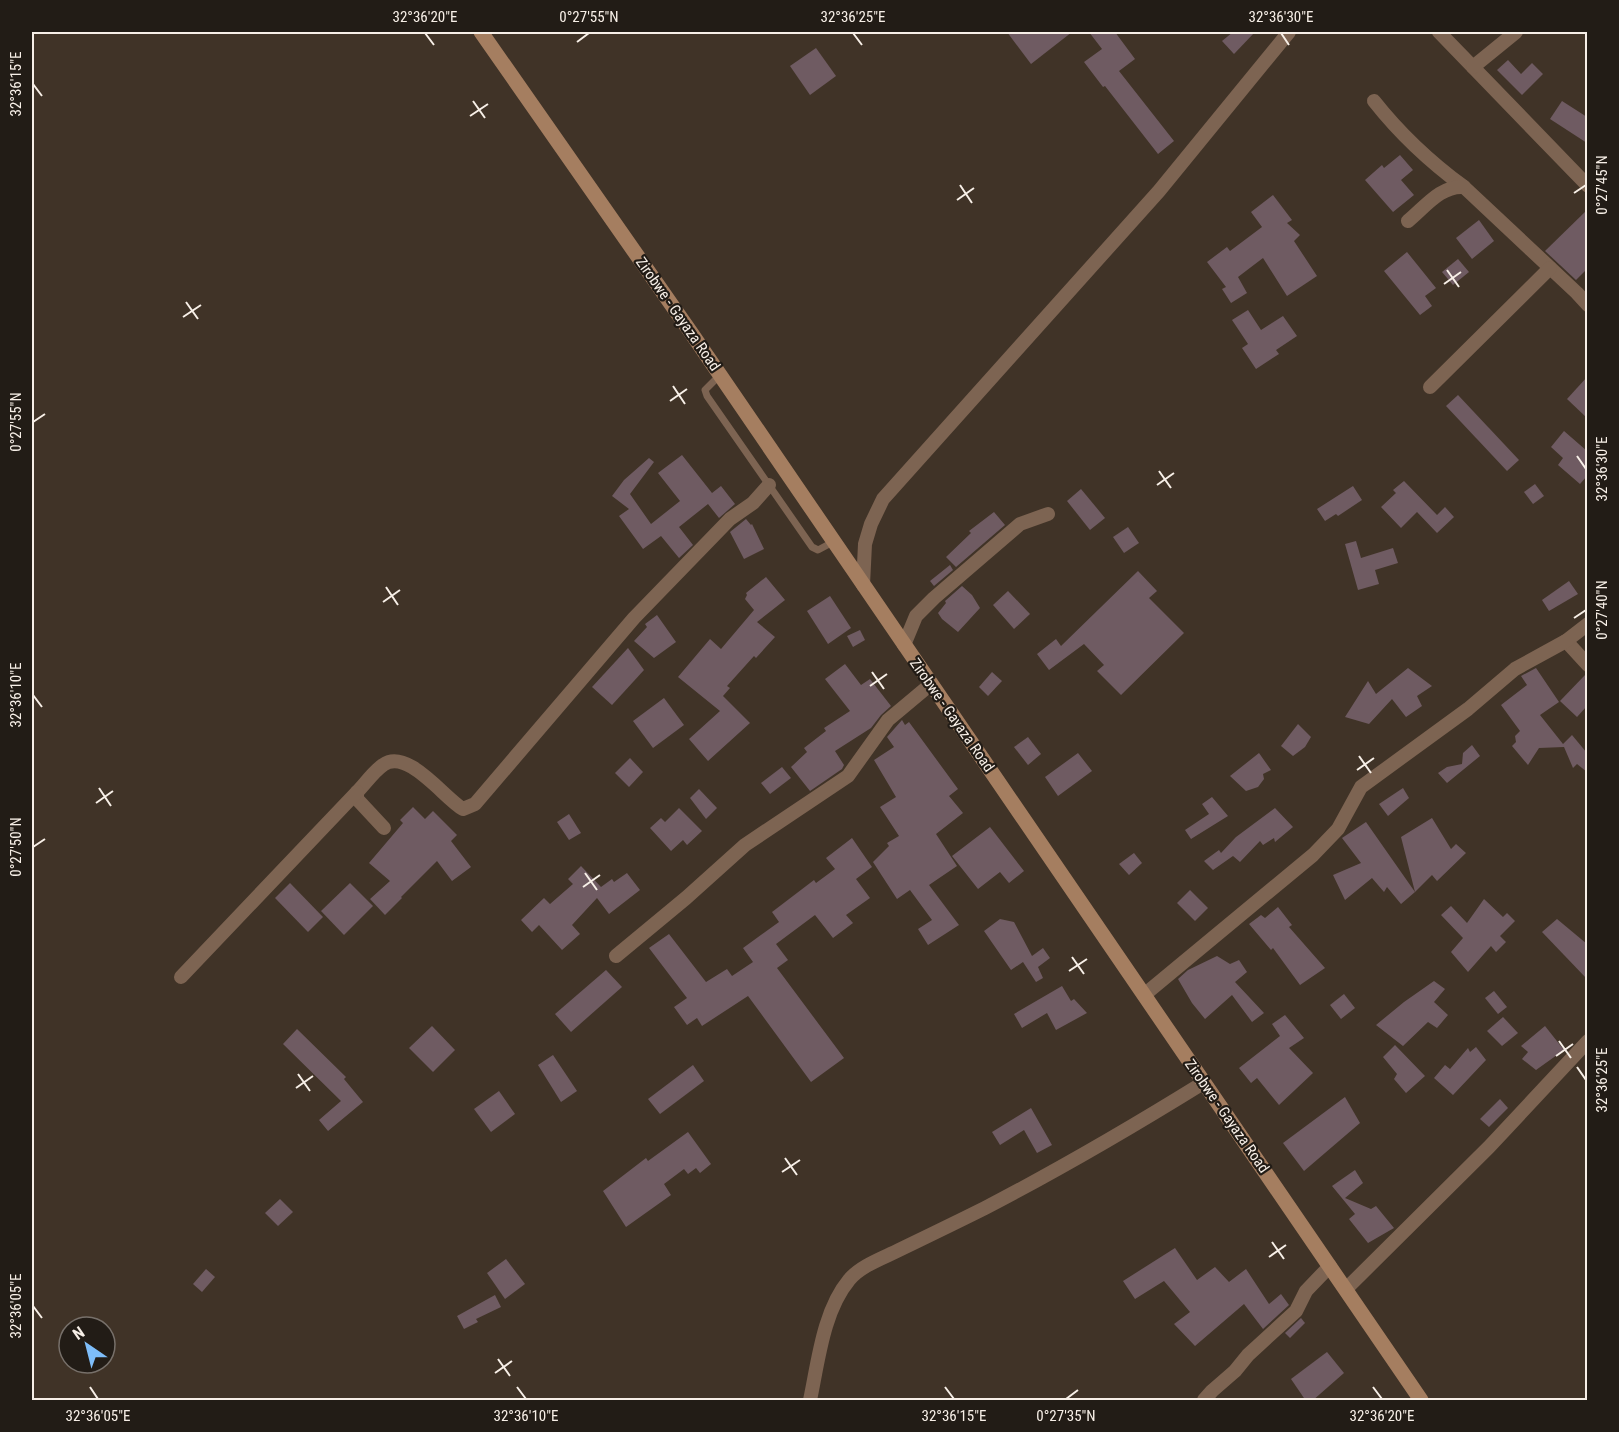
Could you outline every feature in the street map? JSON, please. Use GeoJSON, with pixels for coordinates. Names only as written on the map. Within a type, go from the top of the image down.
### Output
{"type":"FeatureCollection","features":[{"type":"Feature","properties":{"kind":"street","name":"Zirobwe - Gayaza Road"},"geometry":{"type":"LineString","coordinates":[[481,32],[720,375],[1421,1401]]}},
{"type":"Feature","properties":{"kind":"street"},"geometry":{"type":"LineString","coordinates":[[862,585],[865,544],[871,524],[883,499],[1159,191],[1289,32]]}},
{"type":"Feature","properties":{"kind":"street"},"geometry":{"type":"LineString","coordinates":[[1439,32],[1587,186]]}},
{"type":"Feature","properties":{"kind":"street"},"geometry":{"type":"LineString","coordinates":[[1473,67],[1516,32]]}},
{"type":"Feature","properties":{"kind":"street"},"geometry":{"type":"LineString","coordinates":[[1374,101],[1397,129],[1464,187],[1587,305]]}},
{"type":"Feature","properties":{"kind":"street"},"geometry":{"type":"LineString","coordinates":[[1408,221],[1443,192],[1454,186],[1464,187]]}},
{"type":"Feature","properties":{"kind":"street"},"geometry":{"type":"LineString","coordinates":[[1430,387],[1551,268]]}},
{"type":"Feature","properties":{"kind":"street"},"geometry":{"type":"LineString","coordinates":[[181,977],[382,765],[390,761],[404,762],[435,784],[453,803],[463,809],[475,804],[634,618],[730,519],[753,503],[769,485]]}},
{"type":"Feature","properties":{"kind":"street"},"geometry":{"type":"LineString","coordinates":[[904,645],[916,616],[934,598],[1020,524],[1048,514]]}},
{"type":"Feature","properties":{"kind":"street"},"geometry":{"type":"LineString","coordinates":[[1144,995],[1313,855],[1338,829],[1361,787],[1468,709],[1515,669],[1566,641],[1587,624]]}},
{"type":"Feature","properties":{"kind":"street"},"geometry":{"type":"LineString","coordinates":[[1566,641],[1587,665]]}},
{"type":"Feature","properties":{"kind":"street"},"geometry":{"type":"LineString","coordinates":[[616,956],[745,845],[848,776],[888,720],[931,684]]}},
{"type":"Feature","properties":{"kind":"street"},"geometry":{"type":"LineString","coordinates":[[357,792],[357,799],[384,828]]}},
{"type":"Feature","properties":{"kind":"street"},"geometry":{"type":"LineString","coordinates":[[1346,1289],[1490,1147],[1587,1041]]}},
{"type":"Feature","properties":{"kind":"street"},"geometry":{"type":"LineString","coordinates":[[810,1401],[813,1375],[837,1297],[850,1278],[870,1264],[983,1209],[1093,1150],[1203,1083]]}},
{"type":"Feature","properties":{"kind":"street"},"geometry":{"type":"LineString","coordinates":[[1204,1401],[1248,1355],[1296,1311],[1306,1291],[1330,1266]]}},
{"type":"Feature","properties":{"kind":"lane"},"geometry":{"type":"LineString","coordinates":[[720,375],[705,390],[707,396],[812,547],[818,550],[833,542]]}},
{"type":"Feature","properties":{"kind":"building"},"geometry":{"type":"Polygon","coordinates":[[[1007,32],[1072,32],[1031,64],[1007,32]]]}},
{"type":"Feature","properties":{"kind":"building"},"geometry":{"type":"Polygon","coordinates":[[[1089,32],[1115,32],[1135,59],[1119,71],[1174,141],[1158,154],[1084,62],[1102,49],[1089,32]]]}},
{"type":"Feature","properties":{"kind":"building"},"geometry":{"type":"Polygon","coordinates":[[[1233,32],[1255,32],[1234,54],[1222,41],[1233,32]]]}},
{"type":"Feature","properties":{"kind":"building"},"geometry":{"type":"Polygon","coordinates":[[[816,48],[836,76],[810,95],[790,66],[816,48]]]}},
{"type":"Feature","properties":{"kind":"building"},"geometry":{"type":"Polygon","coordinates":[[[1508,60],[1521,74],[1532,63],[1543,74],[1522,95],[1497,70],[1508,60]]]}},
{"type":"Feature","properties":{"kind":"building"},"geometry":{"type":"Polygon","coordinates":[[[1562,101],[1587,117],[1587,143],[1550,119],[1562,101]]]}},
{"type":"Feature","properties":{"kind":"building"},"geometry":{"type":"Polygon","coordinates":[[[1400,155],[1413,170],[1401,180],[1414,195],[1393,212],[1365,180],[1382,165],[1384,168],[1400,155]]]}},
{"type":"Feature","properties":{"kind":"building"},"geometry":{"type":"Polygon","coordinates":[[[1273,195],[1292,220],[1287,223],[1300,235],[1294,241],[1317,276],[1287,296],[1263,258],[1238,277],[1247,293],[1231,303],[1222,289],[1226,287],[1207,262],[1227,247],[1230,251],[1262,227],[1251,212],[1273,195]]]}},
{"type":"Feature","properties":{"kind":"building"},"geometry":{"type":"Polygon","coordinates":[[[1587,210],[1587,269],[1576,280],[1545,251],[1587,210]]]}},
{"type":"Feature","properties":{"kind":"building"},"geometry":{"type":"Polygon","coordinates":[[[1479,220],[1494,241],[1472,259],[1456,238],[1479,220]]]}},
{"type":"Feature","properties":{"kind":"building"},"geometry":{"type":"Polygon","coordinates":[[[1407,252],[1436,288],[1425,296],[1432,306],[1420,315],[1384,271],[1407,252]]]}},
{"type":"Feature","properties":{"kind":"building"},"geometry":{"type":"Polygon","coordinates":[[[1458,259],[1469,272],[1453,285],[1442,272],[1458,259]]]}},
{"type":"Feature","properties":{"kind":"building"},"geometry":{"type":"Polygon","coordinates":[[[1248,310],[1261,330],[1283,316],[1297,336],[1276,350],[1279,354],[1256,369],[1242,348],[1248,344],[1232,320],[1248,310]]]}},
{"type":"Feature","properties":{"kind":"building"},"geometry":{"type":"Polygon","coordinates":[[[1587,377],[1587,418],[1567,399],[1587,377]]]}},
{"type":"Feature","properties":{"kind":"building"},"geometry":{"type":"Polygon","coordinates":[[[1458,395],[1519,460],[1507,471],[1446,406],[1458,395]]]}},
{"type":"Feature","properties":{"kind":"building"},"geometry":{"type":"Polygon","coordinates":[[[1564,431],[1587,451],[1587,476],[1580,484],[1558,465],[1563,458],[1551,447],[1564,431]]]}},
{"type":"Feature","properties":{"kind":"building"},"geometry":{"type":"Polygon","coordinates":[[[682,455],[712,493],[721,486],[735,504],[719,518],[708,504],[679,527],[693,545],[679,558],[661,536],[643,549],[619,516],[629,509],[612,496],[624,480],[649,458],[654,462],[630,494],[651,524],[680,501],[658,473],[682,455]]]}},
{"type":"Feature","properties":{"kind":"building"},"geometry":{"type":"Polygon","coordinates":[[[1404,481],[1437,515],[1445,507],[1454,517],[1437,533],[1417,512],[1401,528],[1381,507],[1396,493],[1393,490],[1404,481]]]}},
{"type":"Feature","properties":{"kind":"building"},"geometry":{"type":"Polygon","coordinates":[[[1535,484],[1544,496],[1533,504],[1524,492],[1535,484]]]}},
{"type":"Feature","properties":{"kind":"building"},"geometry":{"type":"Polygon","coordinates":[[[1353,486],[1362,500],[1338,516],[1336,514],[1325,521],[1317,509],[1353,486]]]}},
{"type":"Feature","properties":{"kind":"building"},"geometry":{"type":"Polygon","coordinates":[[[1081,489],[1105,518],[1090,530],[1067,501],[1081,489]]]}},
{"type":"Feature","properties":{"kind":"building"},"geometry":{"type":"Polygon","coordinates":[[[994,512],[1005,525],[956,567],[946,557],[971,533],[969,531],[994,512]]]}},
{"type":"Feature","properties":{"kind":"building"},"geometry":{"type":"Polygon","coordinates":[[[746,519],[752,524],[764,549],[744,559],[730,532],[746,519]]]}},
{"type":"Feature","properties":{"kind":"building"},"geometry":{"type":"Polygon","coordinates":[[[1128,527],[1139,543],[1124,553],[1113,537],[1128,527]]]}},
{"type":"Feature","properties":{"kind":"building"},"geometry":{"type":"Polygon","coordinates":[[[1356,541],[1361,558],[1393,548],[1398,563],[1375,570],[1379,584],[1358,590],[1345,544],[1356,541]]]}},
{"type":"Feature","properties":{"kind":"building"},"geometry":{"type":"Polygon","coordinates":[[[950,565],[953,570],[934,586],[930,581],[950,565]]]}},
{"type":"Feature","properties":{"kind":"building"},"geometry":{"type":"Polygon","coordinates":[[[1138,571],[1157,591],[1149,598],[1184,633],[1121,695],[1097,671],[1104,665],[1084,644],[1049,670],[1037,654],[1056,639],[1061,646],[1138,571]]]}},
{"type":"Feature","properties":{"kind":"building"},"geometry":{"type":"Polygon","coordinates":[[[766,577],[785,600],[757,622],[775,637],[727,686],[730,688],[723,696],[750,723],[708,761],[689,739],[720,711],[678,677],[710,639],[721,649],[754,610],[745,599],[746,593],[766,577]]]}},
{"type":"Feature","properties":{"kind":"building"},"geometry":{"type":"Polygon","coordinates":[[[1569,581],[1578,594],[1549,611],[1542,600],[1569,581]]]}},
{"type":"Feature","properties":{"kind":"building"},"geometry":{"type":"Polygon","coordinates":[[[962,586],[972,595],[980,608],[958,632],[938,613],[946,603],[945,601],[962,586]]]}},
{"type":"Feature","properties":{"kind":"building"},"geometry":{"type":"Polygon","coordinates":[[[1008,591],[1030,614],[1014,629],[993,605],[1008,591]]]}},
{"type":"Feature","properties":{"kind":"building"},"geometry":{"type":"Polygon","coordinates":[[[830,596],[851,628],[828,644],[807,611],[830,596]]]}},
{"type":"Feature","properties":{"kind":"building"},"geometry":{"type":"Polygon","coordinates":[[[657,615],[676,642],[654,658],[634,641],[647,627],[645,624],[657,615]]]}},
{"type":"Feature","properties":{"kind":"building"},"geometry":{"type":"Polygon","coordinates":[[[860,630],[865,640],[853,647],[847,636],[860,630]]]}},
{"type":"Feature","properties":{"kind":"building"},"geometry":{"type":"Polygon","coordinates":[[[628,648],[644,670],[612,705],[592,687],[628,648]]]}},
{"type":"Feature","properties":{"kind":"building"},"geometry":{"type":"Polygon","coordinates":[[[845,664],[861,685],[870,679],[891,706],[871,728],[835,751],[844,765],[842,769],[810,791],[791,767],[807,752],[804,748],[826,731],[824,728],[850,711],[825,679],[845,664]]]}},
{"type":"Feature","properties":{"kind":"building"},"geometry":{"type":"Polygon","coordinates":[[[1408,668],[1432,686],[1417,696],[1422,706],[1406,717],[1392,699],[1369,724],[1345,717],[1368,681],[1376,694],[1408,668]]]}},
{"type":"Feature","properties":{"kind":"building"},"geometry":{"type":"Polygon","coordinates":[[[1536,668],[1559,702],[1540,715],[1563,744],[1572,735],[1587,753],[1587,772],[1577,764],[1573,768],[1564,747],[1539,748],[1528,765],[1512,746],[1516,742],[1515,736],[1520,731],[1501,705],[1527,685],[1521,676],[1536,668]]]}},
{"type":"Feature","properties":{"kind":"building"},"geometry":{"type":"Polygon","coordinates":[[[992,672],[1002,681],[988,696],[979,687],[992,672]]]}},
{"type":"Feature","properties":{"kind":"building"},"geometry":{"type":"Polygon","coordinates":[[[1586,674],[1587,706],[1577,717],[1560,701],[1586,674]]]}},
{"type":"Feature","properties":{"kind":"building"},"geometry":{"type":"Polygon","coordinates":[[[664,698],[684,725],[653,748],[633,721],[664,698]]]}},
{"type":"Feature","properties":{"kind":"building"},"geometry":{"type":"Polygon","coordinates":[[[902,720],[905,725],[909,722],[958,789],[949,796],[963,813],[936,834],[957,866],[929,885],[959,925],[928,945],[918,929],[932,920],[910,890],[897,899],[873,862],[889,846],[887,843],[899,836],[880,807],[896,797],[874,760],[894,747],[887,737],[902,720]]]}},
{"type":"Feature","properties":{"kind":"building"},"geometry":{"type":"Polygon","coordinates":[[[1298,724],[1311,737],[1305,747],[1293,756],[1281,746],[1298,724]]]}},
{"type":"Feature","properties":{"kind":"building"},"geometry":{"type":"Polygon","coordinates":[[[1028,737],[1041,754],[1028,765],[1014,747],[1028,737]]]}},
{"type":"Feature","properties":{"kind":"building"},"geometry":{"type":"Polygon","coordinates":[[[1472,745],[1480,756],[1447,783],[1438,773],[1447,767],[1462,764],[1463,753],[1472,745]]]}},
{"type":"Feature","properties":{"kind":"building"},"geometry":{"type":"Polygon","coordinates":[[[1078,753],[1092,771],[1058,796],[1045,777],[1078,753]]]}},
{"type":"Feature","properties":{"kind":"building"},"geometry":{"type":"Polygon","coordinates":[[[1259,753],[1271,770],[1263,774],[1264,779],[1258,787],[1246,791],[1230,776],[1259,753]]]}},
{"type":"Feature","properties":{"kind":"building"},"geometry":{"type":"Polygon","coordinates":[[[630,758],[643,772],[629,787],[615,773],[630,758]]]}},
{"type":"Feature","properties":{"kind":"building"},"geometry":{"type":"Polygon","coordinates":[[[782,767],[791,778],[770,794],[761,783],[782,767]]]}},
{"type":"Feature","properties":{"kind":"building"},"geometry":{"type":"Polygon","coordinates":[[[1403,788],[1409,798],[1388,816],[1379,804],[1403,788]]]}},
{"type":"Feature","properties":{"kind":"building"},"geometry":{"type":"Polygon","coordinates":[[[699,789],[717,808],[706,819],[690,798],[699,789]]]}},
{"type":"Feature","properties":{"kind":"building"},"geometry":{"type":"Polygon","coordinates":[[[1212,797],[1228,816],[1191,839],[1185,830],[1209,814],[1202,804],[1212,797]]]}},
{"type":"Feature","properties":{"kind":"building"},"geometry":{"type":"Polygon","coordinates":[[[413,807],[425,819],[433,811],[457,835],[451,841],[471,867],[452,881],[437,861],[385,915],[370,899],[390,881],[369,863],[403,823],[400,820],[413,807]]]}},
{"type":"Feature","properties":{"kind":"building"},"geometry":{"type":"Polygon","coordinates":[[[679,808],[702,831],[687,845],[683,840],[671,851],[650,828],[661,818],[665,822],[679,808]]]}},
{"type":"Feature","properties":{"kind":"building"},"geometry":{"type":"Polygon","coordinates":[[[1275,808],[1293,827],[1275,842],[1274,838],[1263,845],[1260,841],[1240,862],[1233,856],[1213,870],[1204,861],[1219,850],[1221,853],[1236,837],[1275,808]]]}},
{"type":"Feature","properties":{"kind":"building"},"geometry":{"type":"Polygon","coordinates":[[[569,814],[581,833],[569,840],[557,822],[569,814]]]}},
{"type":"Feature","properties":{"kind":"building"},"geometry":{"type":"Polygon","coordinates":[[[1432,818],[1451,849],[1456,844],[1466,853],[1437,881],[1432,875],[1415,892],[1401,837],[1432,818]]]}},
{"type":"Feature","properties":{"kind":"building"},"geometry":{"type":"Polygon","coordinates":[[[1366,822],[1415,892],[1401,904],[1387,887],[1384,892],[1372,878],[1345,900],[1333,875],[1361,863],[1342,838],[1366,822]]]}},
{"type":"Feature","properties":{"kind":"building"},"geometry":{"type":"Polygon","coordinates":[[[990,827],[1024,871],[1009,883],[1000,872],[978,889],[952,856],[990,827]]]}},
{"type":"Feature","properties":{"kind":"building"},"geometry":{"type":"Polygon","coordinates":[[[852,838],[872,867],[856,879],[870,898],[846,915],[853,923],[833,938],[815,915],[776,944],[788,960],[777,968],[844,1058],[811,1082],[748,996],[702,1026],[697,1018],[687,1025],[674,1007],[687,998],[649,948],[669,934],[706,982],[727,969],[732,976],[753,962],[743,948],[779,922],[772,912],[814,880],[816,883],[835,869],[826,858],[852,838]]]}},
{"type":"Feature","properties":{"kind":"building"},"geometry":{"type":"Polygon","coordinates":[[[1134,853],[1142,863],[1129,875],[1119,864],[1134,853]]]}},
{"type":"Feature","properties":{"kind":"building"},"geometry":{"type":"Polygon","coordinates":[[[581,866],[601,887],[612,879],[614,882],[627,873],[640,890],[609,914],[597,898],[572,925],[580,934],[562,950],[539,925],[532,932],[521,920],[544,898],[550,904],[573,884],[568,879],[581,866]]]}},
{"type":"Feature","properties":{"kind":"building"},"geometry":{"type":"Polygon","coordinates":[[[290,883],[323,917],[308,932],[275,898],[290,883]]]}},
{"type":"Feature","properties":{"kind":"building"},"geometry":{"type":"Polygon","coordinates":[[[350,883],[373,906],[344,935],[321,911],[350,883]]]}},
{"type":"Feature","properties":{"kind":"building"},"geometry":{"type":"Polygon","coordinates":[[[1190,890],[1208,908],[1195,921],[1177,903],[1190,890]]]}},
{"type":"Feature","properties":{"kind":"building"},"geometry":{"type":"Polygon","coordinates":[[[1484,899],[1503,917],[1507,913],[1515,921],[1500,936],[1506,942],[1496,952],[1491,946],[1468,972],[1451,952],[1463,938],[1441,915],[1451,906],[1467,923],[1484,899]]]}},
{"type":"Feature","properties":{"kind":"building"},"geometry":{"type":"Polygon","coordinates":[[[1278,907],[1292,925],[1289,927],[1325,968],[1300,985],[1273,948],[1271,950],[1249,924],[1261,915],[1265,918],[1278,907]]]}},
{"type":"Feature","properties":{"kind":"building"},"geometry":{"type":"Polygon","coordinates":[[[1000,919],[1014,922],[1032,956],[1043,948],[1050,958],[1038,967],[1043,978],[1036,982],[1023,962],[1011,970],[984,931],[1000,919]]]}},
{"type":"Feature","properties":{"kind":"building"},"geometry":{"type":"Polygon","coordinates":[[[1557,919],[1587,944],[1587,979],[1542,932],[1557,919]]]}},
{"type":"Feature","properties":{"kind":"building"},"geometry":{"type":"Polygon","coordinates":[[[1217,956],[1230,964],[1239,960],[1247,972],[1235,982],[1264,1013],[1252,1022],[1232,995],[1205,1019],[1192,1003],[1178,979],[1188,970],[1217,956]]]}},
{"type":"Feature","properties":{"kind":"building"},"geometry":{"type":"Polygon","coordinates":[[[606,970],[622,987],[571,1032],[555,1014],[606,970]]]}},
{"type":"Feature","properties":{"kind":"building"},"geometry":{"type":"Polygon","coordinates":[[[1434,981],[1445,989],[1434,1002],[1448,1015],[1437,1028],[1428,1022],[1403,1046],[1376,1025],[1404,1002],[1434,981]]]}},
{"type":"Feature","properties":{"kind":"building"},"geometry":{"type":"Polygon","coordinates":[[[1062,986],[1071,1001],[1074,999],[1087,1013],[1056,1030],[1047,1013],[1022,1028],[1014,1014],[1062,986]]]}},
{"type":"Feature","properties":{"kind":"building"},"geometry":{"type":"Polygon","coordinates":[[[1494,991],[1507,1007],[1498,1014],[1485,998],[1494,991]]]}},
{"type":"Feature","properties":{"kind":"building"},"geometry":{"type":"Polygon","coordinates":[[[1344,994],[1355,1008],[1341,1019],[1330,1005],[1344,994]]]}},
{"type":"Feature","properties":{"kind":"building"},"geometry":{"type":"Polygon","coordinates":[[[1285,1015],[1304,1038],[1289,1048],[1313,1073],[1279,1105],[1257,1078],[1251,1083],[1239,1068],[1280,1036],[1272,1024],[1285,1015]]]}},
{"type":"Feature","properties":{"kind":"building"},"geometry":{"type":"Polygon","coordinates":[[[1503,1017],[1518,1033],[1502,1046],[1487,1031],[1503,1017]]]}},
{"type":"Feature","properties":{"kind":"building"},"geometry":{"type":"Polygon","coordinates":[[[432,1026],[455,1050],[433,1072],[409,1048],[432,1026]]]}},
{"type":"Feature","properties":{"kind":"building"},"geometry":{"type":"Polygon","coordinates":[[[1545,1026],[1564,1050],[1536,1070],[1522,1059],[1528,1052],[1521,1046],[1545,1026]]]}},
{"type":"Feature","properties":{"kind":"building"},"geometry":{"type":"Polygon","coordinates":[[[297,1029],[346,1077],[344,1079],[363,1102],[328,1131],[319,1120],[341,1101],[283,1044],[297,1029]]]}},
{"type":"Feature","properties":{"kind":"building"},"geometry":{"type":"Polygon","coordinates":[[[1395,1045],[1425,1076],[1406,1093],[1394,1079],[1397,1074],[1383,1057],[1395,1045]]]}},
{"type":"Feature","properties":{"kind":"building"},"geometry":{"type":"Polygon","coordinates":[[[1476,1047],[1486,1060],[1453,1095],[1434,1078],[1445,1065],[1450,1069],[1468,1048],[1470,1052],[1476,1047]]]}},
{"type":"Feature","properties":{"kind":"building"},"geometry":{"type":"Polygon","coordinates":[[[553,1055],[577,1091],[561,1102],[538,1065],[553,1055]]]}},
{"type":"Feature","properties":{"kind":"building"},"geometry":{"type":"Polygon","coordinates":[[[693,1065],[704,1081],[660,1114],[648,1099],[693,1065]]]}},
{"type":"Feature","properties":{"kind":"building"},"geometry":{"type":"Polygon","coordinates":[[[499,1091],[515,1114],[491,1132],[474,1109],[499,1091]]]}},
{"type":"Feature","properties":{"kind":"building"},"geometry":{"type":"Polygon","coordinates":[[[1345,1097],[1360,1123],[1304,1171],[1283,1143],[1345,1097]]]}},
{"type":"Feature","properties":{"kind":"building"},"geometry":{"type":"Polygon","coordinates":[[[1500,1099],[1508,1108],[1489,1127],[1480,1119],[1500,1099]]]}},
{"type":"Feature","properties":{"kind":"building"},"geometry":{"type":"Polygon","coordinates":[[[1031,1108],[1052,1145],[1037,1153],[1024,1130],[1000,1145],[992,1132],[1031,1108]]]}},
{"type":"Feature","properties":{"kind":"building"},"geometry":{"type":"Polygon","coordinates":[[[688,1132],[711,1164],[700,1173],[696,1168],[688,1174],[684,1169],[664,1184],[671,1195],[626,1227],[603,1191],[646,1158],[648,1161],[688,1132]]]}},
{"type":"Feature","properties":{"kind":"building"},"geometry":{"type":"Polygon","coordinates":[[[1355,1170],[1363,1183],[1345,1198],[1371,1209],[1376,1206],[1394,1228],[1368,1243],[1349,1219],[1355,1214],[1332,1186],[1355,1170]]]}},
{"type":"Feature","properties":{"kind":"building"},"geometry":{"type":"Polygon","coordinates":[[[280,1199],[293,1212],[278,1226],[265,1213],[280,1199]]]}},
{"type":"Feature","properties":{"kind":"building"},"geometry":{"type":"Polygon","coordinates":[[[1175,1248],[1197,1280],[1215,1267],[1229,1282],[1246,1269],[1269,1304],[1281,1294],[1289,1305],[1263,1329],[1244,1304],[1195,1346],[1174,1324],[1190,1312],[1164,1281],[1135,1299],[1123,1281],[1175,1248]]]}},
{"type":"Feature","properties":{"kind":"building"},"geometry":{"type":"Polygon","coordinates":[[[506,1259],[525,1284],[505,1299],[487,1273],[506,1259]]]}},
{"type":"Feature","properties":{"kind":"building"},"geometry":{"type":"Polygon","coordinates":[[[206,1269],[215,1277],[202,1292],[193,1284],[206,1269]]]}},
{"type":"Feature","properties":{"kind":"building"},"geometry":{"type":"Polygon","coordinates":[[[495,1295],[501,1307],[476,1319],[478,1322],[464,1329],[457,1316],[495,1295]]]}},
{"type":"Feature","properties":{"kind":"building"},"geometry":{"type":"Polygon","coordinates":[[[1301,1318],[1305,1323],[1290,1338],[1285,1333],[1301,1318]]]}},
{"type":"Feature","properties":{"kind":"building"},"geometry":{"type":"Polygon","coordinates":[[[1327,1352],[1344,1373],[1312,1401],[1306,1401],[1291,1379],[1327,1352]]]}}]}
